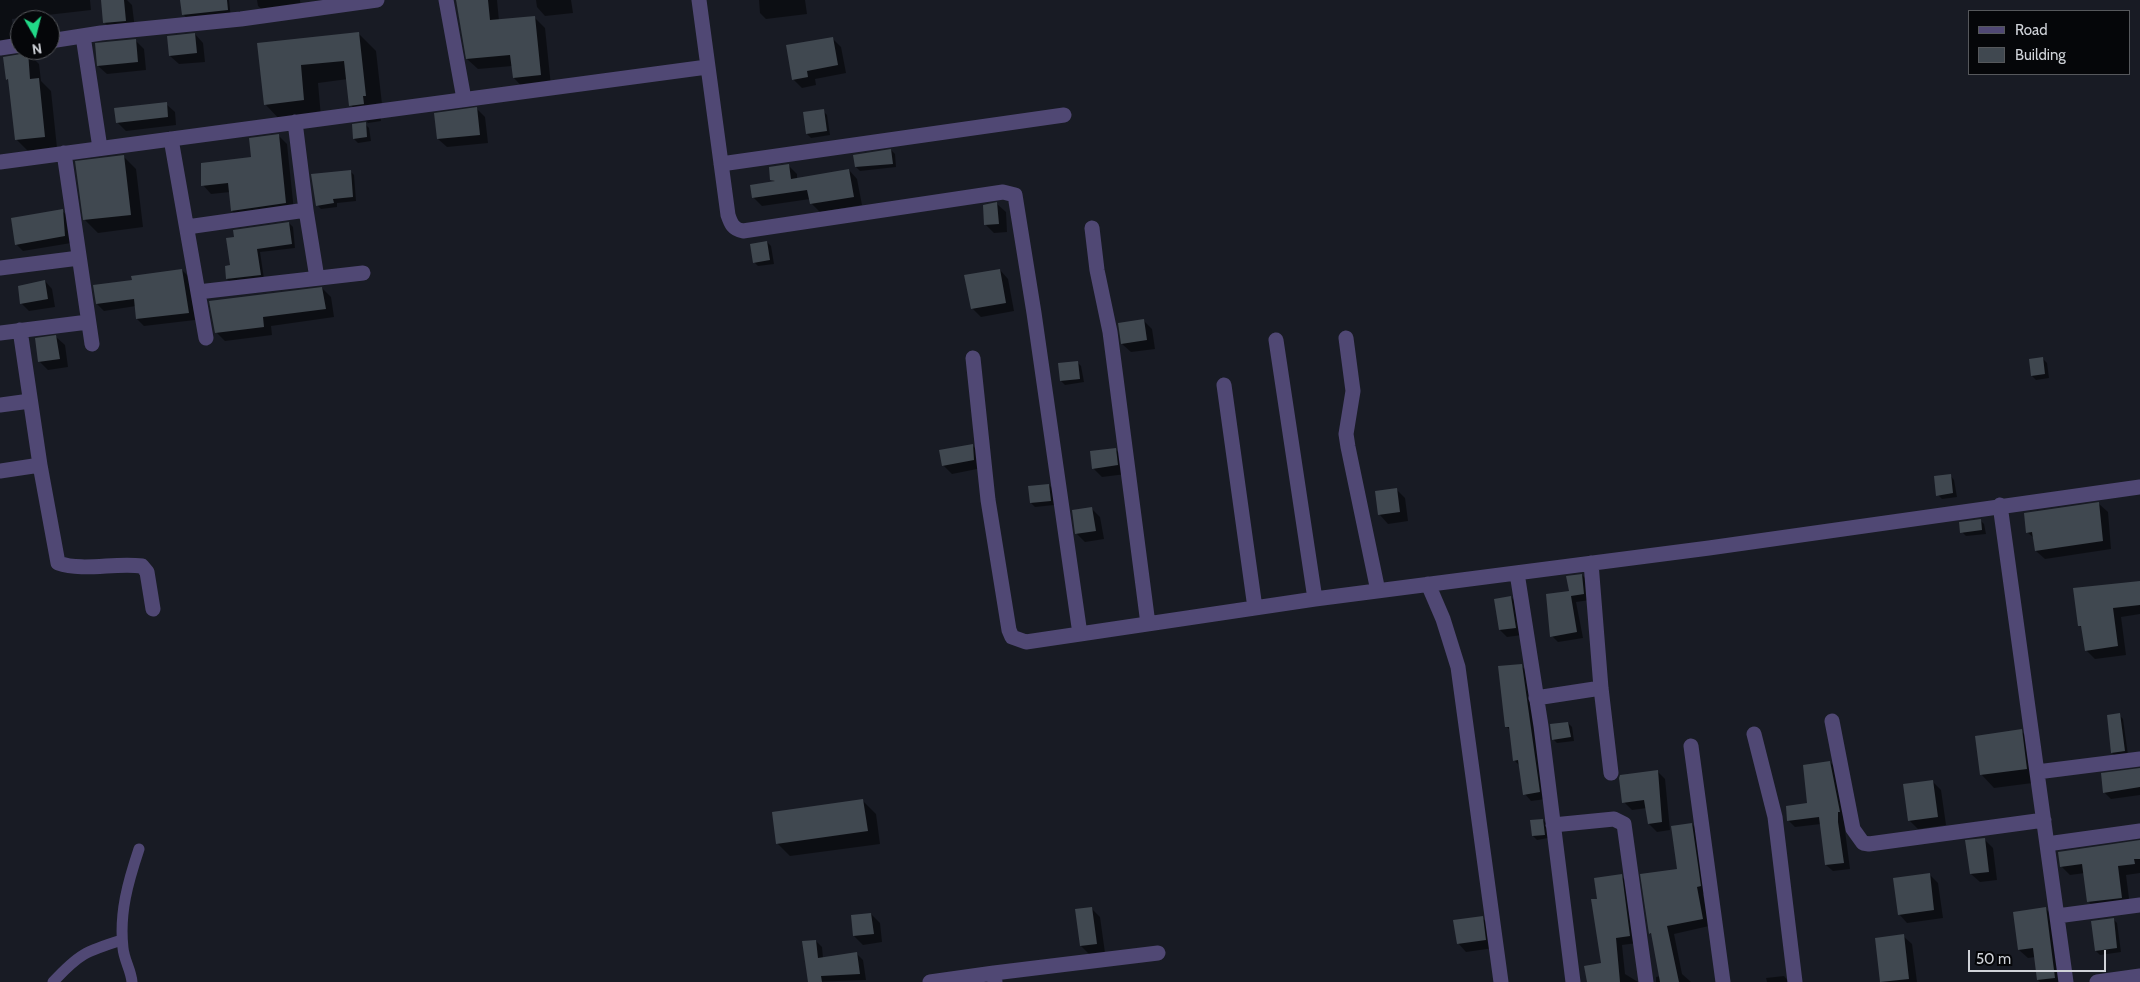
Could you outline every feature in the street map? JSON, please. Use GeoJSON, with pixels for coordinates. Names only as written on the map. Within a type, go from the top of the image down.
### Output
{"type":"FeatureCollection","features":[{"type":"Feature","properties":{"kind":"street"},"geometry":{"type":"LineString","coordinates":[[60,39],[241,19],[377,0]]}},
{"type":"Feature","properties":{"kind":"street"},"geometry":{"type":"LineString","coordinates":[[446,0],[464,98]]}},
{"type":"Feature","properties":{"kind":"street"},"geometry":{"type":"LineString","coordinates":[[699,0],[721,164],[731,225],[736,229],[743,231],[1003,192],[1015,195],[1034,312],[1080,634]]}},
{"type":"Feature","properties":{"kind":"street"},"geometry":{"type":"LineString","coordinates":[[83,36],[100,148]]}},
{"type":"Feature","properties":{"kind":"street"},"geometry":{"type":"LineString","coordinates":[[0,162],[464,98],[707,67]]}},
{"type":"Feature","properties":{"kind":"street"},"geometry":{"type":"LineString","coordinates":[[721,164],[1064,115]]}},
{"type":"Feature","properties":{"kind":"street"},"geometry":{"type":"LineString","coordinates":[[295,122],[317,278]]}},
{"type":"Feature","properties":{"kind":"street"},"geometry":{"type":"LineString","coordinates":[[170,139],[206,338]]}},
{"type":"Feature","properties":{"kind":"street"},"geometry":{"type":"LineString","coordinates":[[64,153],[92,344]]}},
{"type":"Feature","properties":{"kind":"street"},"geometry":{"type":"LineString","coordinates":[[187,227],[306,210]]}},
{"type":"Feature","properties":{"kind":"street"},"geometry":{"type":"LineString","coordinates":[[1092,228],[1097,270],[1110,332],[1148,624]]}},
{"type":"Feature","properties":{"kind":"street"},"geometry":{"type":"LineString","coordinates":[[0,268],[79,258]]}},
{"type":"Feature","properties":{"kind":"street"},"geometry":{"type":"LineString","coordinates":[[198,292],[363,272]]}},
{"type":"Feature","properties":{"kind":"street"},"geometry":{"type":"LineString","coordinates":[[0,333],[88,322]]}},
{"type":"Feature","properties":{"kind":"street"},"geometry":{"type":"LineString","coordinates":[[20,330],[40,465],[58,563],[68,567],[128,564],[142,566],[147,572],[153,609]]}},
{"type":"Feature","properties":{"kind":"street"},"geometry":{"type":"LineString","coordinates":[[1346,338],[1353,391],[1347,422],[1347,440],[1378,591]]}},
{"type":"Feature","properties":{"kind":"street"},"geometry":{"type":"LineString","coordinates":[[1276,340],[1315,599]]}},
{"type":"Feature","properties":{"kind":"street"},"geometry":{"type":"LineString","coordinates":[[973,358],[988,500],[1009,630],[1012,637],[1026,642],[1315,599],[2140,487]]}},
{"type":"Feature","properties":{"kind":"street"},"geometry":{"type":"LineString","coordinates":[[1224,386],[1255,608]]}},
{"type":"Feature","properties":{"kind":"street"},"geometry":{"type":"LineString","coordinates":[[0,405],[30,401]]}},
{"type":"Feature","properties":{"kind":"street"},"geometry":{"type":"LineString","coordinates":[[0,471],[40,465]]}},
{"type":"Feature","properties":{"kind":"street"},"geometry":{"type":"LineString","coordinates":[[2000,505],[2066,982]]}},
{"type":"Feature","properties":{"kind":"street"},"geometry":{"type":"LineString","coordinates":[[1591,563],[1601,688],[1612,773]]}},
{"type":"Feature","properties":{"kind":"street"},"geometry":{"type":"LineString","coordinates":[[1517,573],[1536,698],[1573,982]]}},
{"type":"Feature","properties":{"kind":"street"},"geometry":{"type":"LineString","coordinates":[[1428,584],[1443,619],[1458,667],[1501,982]]}},
{"type":"Feature","properties":{"kind":"street"},"geometry":{"type":"LineString","coordinates":[[1536,698],[1601,688]]}},
{"type":"Feature","properties":{"kind":"street"},"geometry":{"type":"LineString","coordinates":[[1832,721],[1854,829],[1863,843],[1869,844],[2044,820]]}},
{"type":"Feature","properties":{"kind":"street"},"geometry":{"type":"LineString","coordinates":[[1754,734],[1774,817],[1796,982]]}},
{"type":"Feature","properties":{"kind":"street"},"geometry":{"type":"LineString","coordinates":[[1691,746],[1723,982]]}},
{"type":"Feature","properties":{"kind":"street"},"geometry":{"type":"LineString","coordinates":[[2037,772],[2140,759]]}},
{"type":"Feature","properties":{"kind":"street"},"geometry":{"type":"LineString","coordinates":[[1553,825],[1614,819],[1624,824],[1646,982]]}},
{"type":"Feature","properties":{"kind":"street"},"geometry":{"type":"LineString","coordinates":[[2047,844],[2140,831]]}},
{"type":"Feature","properties":{"kind":"street"},"geometry":{"type":"LineString","coordinates":[[2057,916],[2140,905]]}},
{"type":"Feature","properties":{"kind":"street"},"geometry":{"type":"LineString","coordinates":[[930,982],[994,978],[1158,953]]}},
{"type":"Feature","properties":{"kind":"street"},"geometry":{"type":"LineString","coordinates":[[2097,982],[2140,976]]}},
{"type":"Feature","properties":{"kind":"lane"},"geometry":{"type":"LineString","coordinates":[[132,982],[122,940],[125,889],[139,849]]}},
{"type":"Feature","properties":{"kind":"lane"},"geometry":{"type":"LineString","coordinates":[[53,982],[76,958],[95,948],[122,940]]}},
{"type":"Feature","properties":{"kind":"building"},"geometry":{"type":"Polygon","coordinates":[[[101,0],[124,0],[126,21],[103,23],[101,0]]]}},
{"type":"Feature","properties":{"kind":"building"},"geometry":{"type":"Polygon","coordinates":[[[180,0],[227,0],[228,10],[182,15],[180,0]]]}},
{"type":"Feature","properties":{"kind":"building"},"geometry":{"type":"Polygon","coordinates":[[[456,0],[488,0],[490,20],[535,16],[541,75],[513,78],[510,55],[466,59],[456,0]]]}},
{"type":"Feature","properties":{"kind":"building"},"geometry":{"type":"Polygon","coordinates":[[[359,32],[366,96],[363,96],[364,104],[349,106],[344,61],[301,65],[304,100],[264,105],[257,43],[359,32]]]}},
{"type":"Feature","properties":{"kind":"building"},"geometry":{"type":"Polygon","coordinates":[[[195,33],[197,53],[169,56],[167,36],[195,33]]]}},
{"type":"Feature","properties":{"kind":"building"},"geometry":{"type":"Polygon","coordinates":[[[833,37],[838,65],[807,71],[808,77],[792,80],[786,45],[833,37]]]}},
{"type":"Feature","properties":{"kind":"building"},"geometry":{"type":"Polygon","coordinates":[[[136,39],[138,62],[97,66],[95,43],[136,39]]]}},
{"type":"Feature","properties":{"kind":"building"},"geometry":{"type":"Polygon","coordinates":[[[10,56],[10,60],[29,60],[30,79],[39,78],[45,137],[15,140],[8,79],[6,80],[3,57],[10,56]]]}},
{"type":"Feature","properties":{"kind":"building"},"geometry":{"type":"Polygon","coordinates":[[[167,102],[168,117],[116,123],[114,108],[167,102]]]}},
{"type":"Feature","properties":{"kind":"building"},"geometry":{"type":"Polygon","coordinates":[[[477,107],[480,135],[437,139],[434,113],[477,107]]]}},
{"type":"Feature","properties":{"kind":"building"},"geometry":{"type":"Polygon","coordinates":[[[824,109],[827,131],[806,134],[803,112],[824,109]]]}},
{"type":"Feature","properties":{"kind":"building"},"geometry":{"type":"Polygon","coordinates":[[[366,122],[367,137],[353,139],[352,124],[366,122]]]}},
{"type":"Feature","properties":{"kind":"building"},"geometry":{"type":"Polygon","coordinates":[[[279,134],[286,203],[231,211],[228,183],[201,186],[201,163],[251,157],[249,138],[279,134]]]}},
{"type":"Feature","properties":{"kind":"building"},"geometry":{"type":"Polygon","coordinates":[[[891,149],[893,164],[855,167],[853,155],[891,149]]]}},
{"type":"Feature","properties":{"kind":"building"},"geometry":{"type":"Polygon","coordinates":[[[124,155],[131,215],[83,220],[75,161],[124,155]]]}},
{"type":"Feature","properties":{"kind":"building"},"geometry":{"type":"Polygon","coordinates":[[[789,164],[791,179],[849,169],[854,197],[810,204],[807,190],[752,198],[750,185],[775,181],[770,180],[769,167],[789,164]]]}},
{"type":"Feature","properties":{"kind":"building"},"geometry":{"type":"Polygon","coordinates":[[[351,170],[353,197],[333,199],[334,203],[316,206],[311,174],[351,170]]]}},
{"type":"Feature","properties":{"kind":"building"},"geometry":{"type":"Polygon","coordinates":[[[997,202],[999,224],[984,225],[983,205],[997,202]]]}},
{"type":"Feature","properties":{"kind":"building"},"geometry":{"type":"Polygon","coordinates":[[[63,209],[65,236],[15,245],[11,218],[63,209]]]}},
{"type":"Feature","properties":{"kind":"building"},"geometry":{"type":"Polygon","coordinates":[[[289,222],[292,244],[257,249],[261,275],[226,279],[225,266],[230,265],[226,238],[234,237],[233,230],[289,222]]]}},
{"type":"Feature","properties":{"kind":"building"},"geometry":{"type":"Polygon","coordinates":[[[767,241],[770,260],[753,263],[750,244],[767,241]]]}},
{"type":"Feature","properties":{"kind":"building"},"geometry":{"type":"Polygon","coordinates":[[[182,269],[189,313],[136,319],[134,299],[96,304],[93,285],[132,280],[131,276],[182,269]]]}},
{"type":"Feature","properties":{"kind":"building"},"geometry":{"type":"Polygon","coordinates":[[[1000,269],[1006,303],[971,309],[964,275],[1000,269]]]}},
{"type":"Feature","properties":{"kind":"building"},"geometry":{"type":"Polygon","coordinates":[[[45,280],[48,299],[20,304],[18,286],[45,280]]]}},
{"type":"Feature","properties":{"kind":"building"},"geometry":{"type":"Polygon","coordinates":[[[322,287],[326,309],[263,317],[264,327],[215,333],[209,301],[322,287]]]}},
{"type":"Feature","properties":{"kind":"building"},"geometry":{"type":"Polygon","coordinates":[[[1144,319],[1147,340],[1121,344],[1118,323],[1144,319]]]}},
{"type":"Feature","properties":{"kind":"building"},"geometry":{"type":"Polygon","coordinates":[[[56,335],[60,359],[38,362],[35,338],[56,335]]]}},
{"type":"Feature","properties":{"kind":"building"},"geometry":{"type":"Polygon","coordinates":[[[2043,357],[2045,374],[2031,376],[2029,359],[2043,357]]]}},
{"type":"Feature","properties":{"kind":"building"},"geometry":{"type":"Polygon","coordinates":[[[1078,361],[1080,379],[1060,381],[1058,363],[1078,361]]]}},
{"type":"Feature","properties":{"kind":"building"},"geometry":{"type":"Polygon","coordinates":[[[973,444],[974,460],[942,466],[939,450],[973,444]]]}},
{"type":"Feature","properties":{"kind":"building"},"geometry":{"type":"Polygon","coordinates":[[[1116,448],[1118,465],[1092,469],[1090,451],[1116,448]]]}},
{"type":"Feature","properties":{"kind":"building"},"geometry":{"type":"Polygon","coordinates":[[[1951,474],[1953,493],[1936,496],[1934,476],[1951,474]]]}},
{"type":"Feature","properties":{"kind":"building"},"geometry":{"type":"Polygon","coordinates":[[[1049,484],[1051,501],[1030,503],[1028,486],[1049,484]]]}},
{"type":"Feature","properties":{"kind":"building"},"geometry":{"type":"Polygon","coordinates":[[[1397,488],[1400,512],[1378,515],[1375,491],[1397,488]]]}},
{"type":"Feature","properties":{"kind":"building"},"geometry":{"type":"Polygon","coordinates":[[[2099,502],[2103,541],[2035,551],[2032,532],[2026,533],[2024,513],[2099,502]]]}},
{"type":"Feature","properties":{"kind":"building"},"geometry":{"type":"Polygon","coordinates":[[[1092,507],[1096,531],[1075,534],[1072,510],[1092,507]]]}},
{"type":"Feature","properties":{"kind":"building"},"geometry":{"type":"Polygon","coordinates":[[[1981,519],[1982,530],[1960,533],[1959,522],[1981,519]]]}},
{"type":"Feature","properties":{"kind":"building"},"geometry":{"type":"Polygon","coordinates":[[[1582,574],[1584,594],[1571,596],[1577,632],[1550,637],[1546,594],[1569,591],[1566,576],[1582,574]]]}},
{"type":"Feature","properties":{"kind":"building"},"geometry":{"type":"Polygon","coordinates":[[[2140,581],[2140,605],[2113,608],[2118,646],[2085,651],[2081,626],[2078,626],[2073,588],[2140,581]]]}},
{"type":"Feature","properties":{"kind":"building"},"geometry":{"type":"Polygon","coordinates":[[[1511,596],[1516,628],[1499,630],[1494,599],[1511,596]]]}},
{"type":"Feature","properties":{"kind":"building"},"geometry":{"type":"Polygon","coordinates":[[[1522,664],[1540,792],[1523,795],[1518,760],[1513,761],[1509,727],[1505,727],[1498,666],[1522,664]]]}},
{"type":"Feature","properties":{"kind":"building"},"geometry":{"type":"Polygon","coordinates":[[[2120,713],[2125,751],[2111,753],[2107,715],[2120,713]]]}},
{"type":"Feature","properties":{"kind":"building"},"geometry":{"type":"Polygon","coordinates":[[[1568,722],[1571,737],[1552,740],[1550,724],[1568,722]]]}},
{"type":"Feature","properties":{"kind":"building"},"geometry":{"type":"Polygon","coordinates":[[[2022,729],[2027,769],[1980,775],[1975,736],[2022,729]]]}},
{"type":"Feature","properties":{"kind":"building"},"geometry":{"type":"Polygon","coordinates":[[[1830,761],[1840,812],[1838,812],[1838,822],[1844,863],[1825,865],[1819,817],[1787,821],[1786,806],[1807,803],[1803,765],[1830,761]]]}},
{"type":"Feature","properties":{"kind":"building"},"geometry":{"type":"Polygon","coordinates":[[[2140,768],[2140,787],[2103,793],[2101,773],[2140,768]]]}},
{"type":"Feature","properties":{"kind":"building"},"geometry":{"type":"Polygon","coordinates":[[[1658,770],[1662,822],[1648,824],[1644,800],[1622,803],[1619,778],[1620,775],[1658,770]]]}},
{"type":"Feature","properties":{"kind":"building"},"geometry":{"type":"Polygon","coordinates":[[[1933,780],[1938,817],[1908,821],[1903,784],[1933,780]]]}},
{"type":"Feature","properties":{"kind":"building"},"geometry":{"type":"Polygon","coordinates":[[[863,799],[868,831],[776,844],[772,812],[863,799]]]}},
{"type":"Feature","properties":{"kind":"building"},"geometry":{"type":"Polygon","coordinates":[[[1543,819],[1545,835],[1532,836],[1530,820],[1543,819]]]}},
{"type":"Feature","properties":{"kind":"building"},"geometry":{"type":"Polygon","coordinates":[[[1692,823],[1701,886],[1697,887],[1703,919],[1667,926],[1679,982],[1660,982],[1651,933],[1649,934],[1640,874],[1677,869],[1671,826],[1692,823]]]}},
{"type":"Feature","properties":{"kind":"building"},"geometry":{"type":"Polygon","coordinates":[[[1985,838],[1989,872],[1970,874],[1965,840],[1985,838]]]}},
{"type":"Feature","properties":{"kind":"building"},"geometry":{"type":"Polygon","coordinates":[[[2140,840],[2140,859],[2134,859],[2135,864],[2118,866],[2122,898],[2087,902],[2082,864],[2060,867],[2058,852],[2140,840]]]}},
{"type":"Feature","properties":{"kind":"building"},"geometry":{"type":"Polygon","coordinates":[[[1930,873],[1934,910],[1898,915],[1893,878],[1930,873]]]}},
{"type":"Feature","properties":{"kind":"building"},"geometry":{"type":"Polygon","coordinates":[[[1622,874],[1630,936],[1616,938],[1620,982],[1587,982],[1584,966],[1601,963],[1591,899],[1597,899],[1594,878],[1622,874]]]}},
{"type":"Feature","properties":{"kind":"building"},"geometry":{"type":"Polygon","coordinates":[[[1092,907],[1097,944],[1080,946],[1075,909],[1092,907]]]}},
{"type":"Feature","properties":{"kind":"building"},"geometry":{"type":"Polygon","coordinates":[[[2046,907],[2055,978],[2037,980],[2033,948],[2018,950],[2013,912],[2046,907]]]}},
{"type":"Feature","properties":{"kind":"building"},"geometry":{"type":"Polygon","coordinates":[[[871,913],[874,934],[853,936],[851,915],[871,913]]]}},
{"type":"Feature","properties":{"kind":"building"},"geometry":{"type":"Polygon","coordinates":[[[1483,916],[1486,940],[1457,944],[1453,920],[1483,916]]]}},
{"type":"Feature","properties":{"kind":"building"},"geometry":{"type":"Polygon","coordinates":[[[2114,918],[2117,948],[2095,951],[2091,921],[2114,918]]]}},
{"type":"Feature","properties":{"kind":"building"},"geometry":{"type":"Polygon","coordinates":[[[1904,934],[1909,979],[1880,982],[1875,938],[1904,934]]]}},
{"type":"Feature","properties":{"kind":"building"},"geometry":{"type":"Polygon","coordinates":[[[816,940],[818,958],[857,952],[860,974],[821,976],[822,982],[808,982],[802,941],[816,940]]]}}]}
